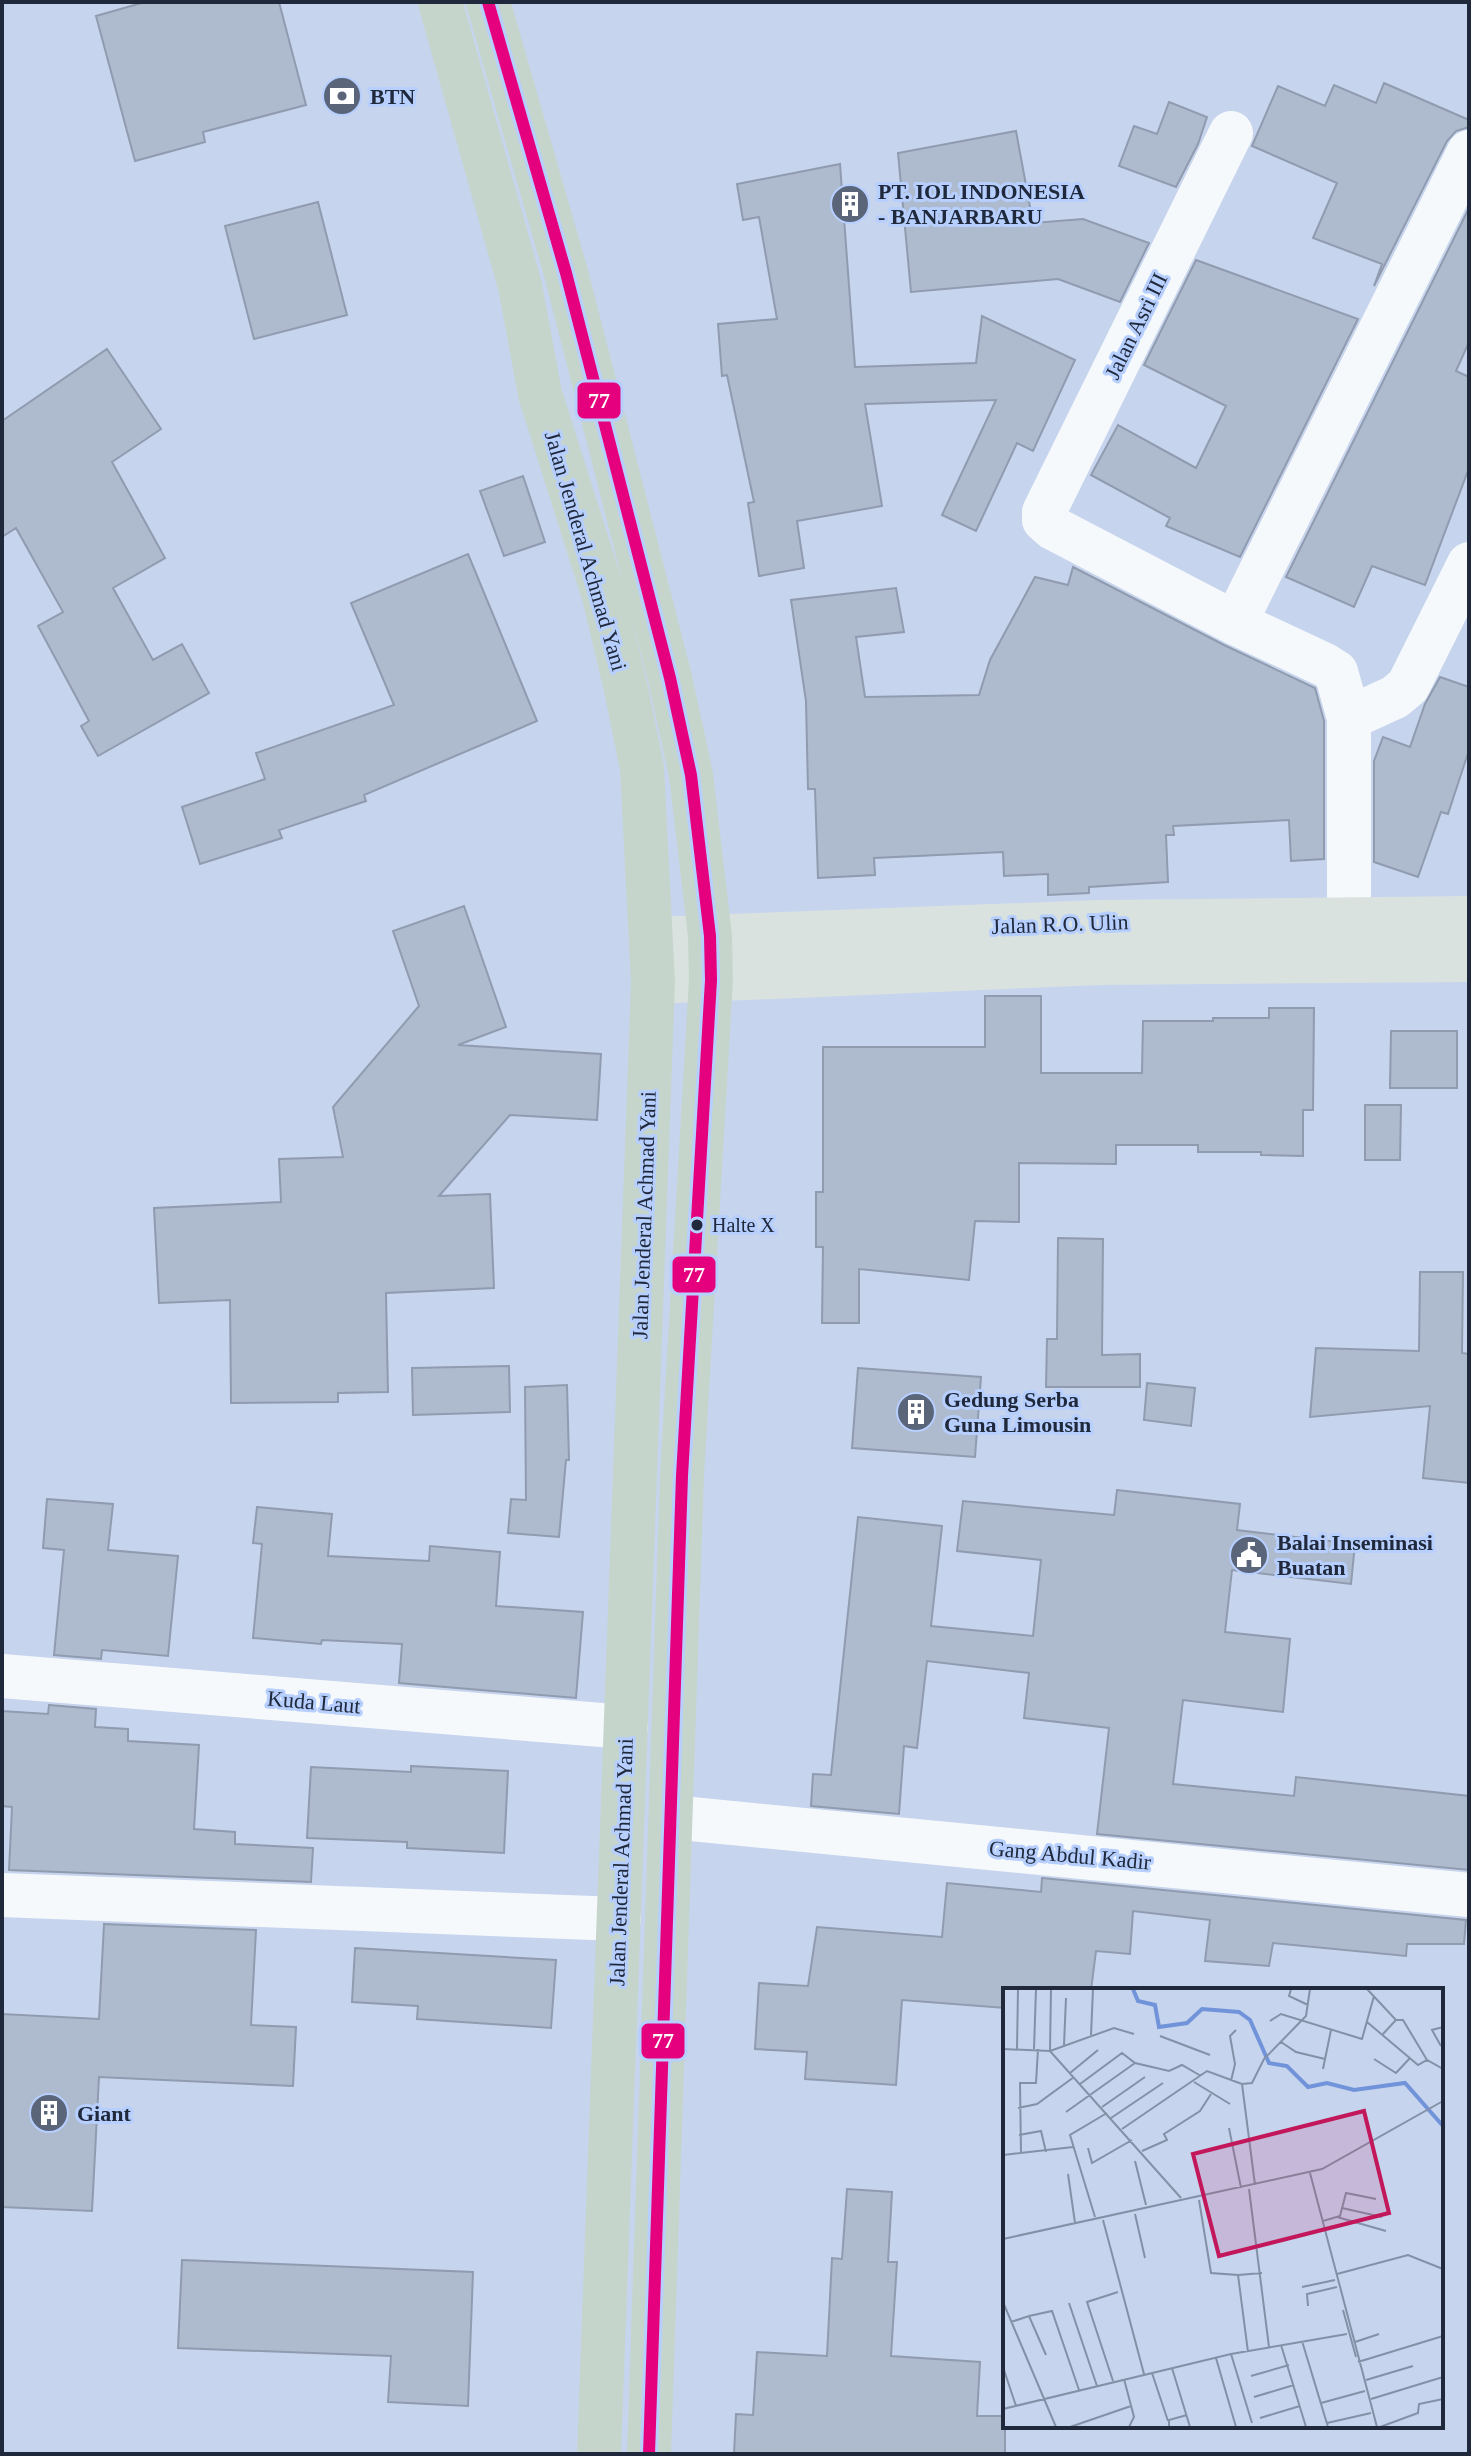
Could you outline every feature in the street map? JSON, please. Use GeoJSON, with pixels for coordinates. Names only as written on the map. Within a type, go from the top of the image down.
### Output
{"type":"FeatureCollection","features":[{"type":"Feature","properties":{"kind":"highway","name":"Jalan Jenderal Achmad Yani"},"geometry":{"type":"LineString","coordinates":[[440,2],[520,286],[540,394],[604,596],[642,768],[653,982],[599,2454]]}},
{"type":"Feature","properties":{"kind":"highway","name":"Jalan Jenderal Achmad Yani"},"geometry":{"type":"LineString","coordinates":[[488,2],[566,273],[670,678],[691,775],[710,936],[711,980],[682,1476],[649,2454]]}},
{"type":"Feature","properties":{"kind":"highway"},"geometry":{"type":"LineString","coordinates":[[604,2321],[654,2321]]}},
{"type":"Feature","properties":{"kind":"main road","name":"Jalan R.O. Ulin"},"geometry":{"type":"LineString","coordinates":[[653,982],[711,980],[1349,919],[1469,918]]}},
{"type":"Feature","properties":{"kind":"main road","name":"Jalan R.O. Ulin"},"geometry":{"type":"LineString","coordinates":[[652,939],[710,936],[1099,942],[1469,960]]}},
{"type":"Feature","properties":{"kind":"street","name":"Jalan Asri III"},"geometry":{"type":"LineString","coordinates":[[1231,133],[1044,512],[1044,520],[1053,528],[1235,623]]}},
{"type":"Feature","properties":{"kind":"street"},"geometry":{"type":"LineString","coordinates":[[1349,919],[1349,718],[1336,672],[1235,623],[1469,152]]}},
{"type":"Feature","properties":{"kind":"street"},"geometry":{"type":"LineString","coordinates":[[1349,718],[1395,697],[1408,686],[1469,564]]}},
{"type":"Feature","properties":{"kind":"street","name":"Kuda Laut"},"geometry":{"type":"LineString","coordinates":[[2,1676],[626,1727]]}},
{"type":"Feature","properties":{"kind":"street","name":"Gang Abdul Kadir"},"geometry":{"type":"LineString","coordinates":[[671,1817],[1469,1895]]}},
{"type":"Feature","properties":{"kind":"street"},"geometry":{"type":"LineString","coordinates":[[2,1895],[619,1919]]}},
{"type":"Feature","properties":{"kind":"building"},"geometry":{"type":"Polygon","coordinates":[[[145,2],[279,2],[306,105],[203,132],[205,142],[135,161],[96,16],[145,2]]]}},
{"type":"Feature","properties":{"kind":"building"},"geometry":{"type":"Polygon","coordinates":[[[1384,83],[1469,120],[1469,127],[1456,131],[1447,141],[1374,286],[1382,264],[1313,238],[1337,183],[1252,146],[1278,86],[1325,106],[1334,85],[1376,103],[1384,83]]]}},
{"type":"Feature","properties":{"kind":"building"},"geometry":{"type":"Polygon","coordinates":[[[1169,102],[1207,117],[1198,144],[1176,187],[1119,166],[1134,126],[1157,134],[1169,102]]]}},
{"type":"Feature","properties":{"kind":"building"},"geometry":{"type":"Polygon","coordinates":[[[1016,131],[1033,223],[1083,219],[1149,243],[1120,302],[1058,279],[911,292],[898,153],[1016,131]]]}},
{"type":"Feature","properties":{"kind":"building"},"geometry":{"type":"Polygon","coordinates":[[[840,164],[855,367],[976,363],[982,316],[1075,360],[1033,451],[1017,443],[976,531],[942,515],[996,400],[865,404],[882,506],[797,521],[804,568],[759,576],[748,503],[754,502],[727,375],[722,376],[718,324],[777,319],[759,217],[743,220],[737,184],[840,164]]]}},
{"type":"Feature","properties":{"kind":"building"},"geometry":{"type":"Polygon","coordinates":[[[318,202],[347,315],[254,339],[225,226],[318,202]]]}},
{"type":"Feature","properties":{"kind":"building"},"geometry":{"type":"Polygon","coordinates":[[[1469,208],[1469,342],[1456,371],[1469,377],[1469,468],[1425,585],[1372,566],[1354,607],[1286,577],[1469,208]]]}},
{"type":"Feature","properties":{"kind":"building"},"geometry":{"type":"Polygon","coordinates":[[[1196,260],[1358,319],[1240,557],[1166,526],[1170,518],[1091,475],[1118,425],[1196,468],[1226,406],[1144,365],[1196,260]]]}},
{"type":"Feature","properties":{"kind":"building"},"geometry":{"type":"Polygon","coordinates":[[[107,349],[161,429],[112,462],[165,558],[113,588],[153,660],[182,644],[209,693],[98,756],[81,726],[89,721],[38,626],[63,612],[16,528],[2,537],[2,421],[107,349]]]}},
{"type":"Feature","properties":{"kind":"building"},"geometry":{"type":"Polygon","coordinates":[[[523,476],[545,542],[504,556],[480,491],[523,476]]]}},
{"type":"Feature","properties":{"kind":"building"},"geometry":{"type":"Polygon","coordinates":[[[468,554],[537,721],[364,795],[366,801],[279,830],[282,838],[200,864],[182,807],[265,779],[256,753],[394,705],[351,603],[468,554]]]}},
{"type":"Feature","properties":{"kind":"building"},"geometry":{"type":"Polygon","coordinates":[[[1073,567],[1315,688],[1324,721],[1324,859],[1291,861],[1289,820],[1173,826],[1174,835],[1166,835],[1168,882],[1089,887],[1089,893],[1048,895],[1048,874],[1004,876],[1003,852],[874,858],[875,875],[818,878],[815,789],[808,789],[806,701],[791,600],[896,588],[904,632],[856,637],[865,697],[979,695],[990,660],[1035,577],[1068,585],[1073,567]]]}},
{"type":"Feature","properties":{"kind":"building"},"geometry":{"type":"Polygon","coordinates":[[[1440,677],[1469,687],[1469,750],[1448,814],[1441,812],[1418,877],[1374,862],[1374,761],[1383,737],[1410,747],[1425,704],[1440,677]]]}},
{"type":"Feature","properties":{"kind":"building"},"geometry":{"type":"Polygon","coordinates":[[[464,906],[506,1027],[458,1045],[601,1054],[597,1120],[510,1115],[439,1196],[490,1194],[494,1288],[386,1293],[388,1392],[338,1393],[338,1402],[231,1403],[230,1300],[159,1303],[154,1208],[281,1202],[279,1159],[343,1157],[333,1107],[419,1006],[393,931],[464,906]]]}},
{"type":"Feature","properties":{"kind":"building"},"geometry":{"type":"Polygon","coordinates":[[[985,996],[1041,996],[1041,1073],[1142,1073],[1143,1021],[1269,1018],[1269,1008],[1314,1008],[1313,1110],[1303,1110],[1303,1156],[1198,1152],[1198,1145],[1116,1145],[1116,1164],[1019,1163],[1019,1222],[975,1221],[969,1280],[859,1269],[859,1323],[822,1323],[823,1247],[816,1247],[816,1192],[823,1192],[823,1047],[985,1047],[985,996]]]}},
{"type":"Feature","properties":{"kind":"building"},"geometry":{"type":"Polygon","coordinates":[[[1391,1031],[1457,1031],[1457,1088],[1390,1088],[1391,1031]]]}},
{"type":"Feature","properties":{"kind":"building"},"geometry":{"type":"Polygon","coordinates":[[[1365,1105],[1401,1105],[1400,1160],[1365,1160],[1365,1105]]]}},
{"type":"Feature","properties":{"kind":"building"},"geometry":{"type":"Polygon","coordinates":[[[1058,1238],[1103,1239],[1102,1355],[1140,1354],[1140,1387],[1046,1387],[1047,1339],[1057,1339],[1058,1238]]]}},
{"type":"Feature","properties":{"kind":"building"},"geometry":{"type":"Polygon","coordinates":[[[1420,1272],[1463,1272],[1462,1353],[1469,1354],[1469,1483],[1423,1478],[1430,1406],[1310,1417],[1316,1348],[1419,1351],[1420,1272]]]}},
{"type":"Feature","properties":{"kind":"building"},"geometry":{"type":"Polygon","coordinates":[[[509,1366],[510,1412],[413,1415],[412,1368],[509,1366]]]}},
{"type":"Feature","properties":{"kind":"building","name":"Gedung Serba Guna Limousin"},"geometry":{"type":"Polygon","coordinates":[[[858,1368],[981,1377],[975,1457],[852,1448],[858,1368]]]}},
{"type":"Feature","properties":{"kind":"building"},"geometry":{"type":"Polygon","coordinates":[[[1147,1383],[1195,1388],[1191,1426],[1144,1420],[1147,1383]]]}},
{"type":"Feature","properties":{"kind":"building"},"geometry":{"type":"Polygon","coordinates":[[[567,1385],[569,1460],[566,1460],[559,1537],[508,1533],[511,1499],[526,1500],[525,1387],[567,1385]]]}},
{"type":"Feature","properties":{"kind":"building"},"geometry":{"type":"Polygon","coordinates":[[[1117,1490],[1240,1504],[1237,1530],[1355,1544],[1351,1584],[1232,1570],[1225,1632],[1290,1639],[1283,1712],[1183,1700],[1173,1784],[1294,1796],[1296,1777],[1469,1796],[1469,1870],[1097,1834],[1109,1728],[1024,1718],[1029,1673],[927,1661],[917,1748],[904,1746],[899,1814],[811,1806],[813,1774],[831,1775],[858,1517],[942,1526],[931,1626],[1033,1636],[1041,1560],[957,1551],[963,1501],[1114,1515],[1117,1490]]]}},
{"type":"Feature","properties":{"kind":"building"},"geometry":{"type":"Polygon","coordinates":[[[47,1499],[113,1504],[108,1550],[178,1556],[168,1656],[102,1650],[101,1659],[54,1655],[64,1550],[43,1548],[47,1499]]]}},
{"type":"Feature","properties":{"kind":"building"},"geometry":{"type":"Polygon","coordinates":[[[257,1507],[332,1514],[328,1556],[429,1561],[430,1546],[500,1552],[496,1606],[583,1612],[576,1698],[399,1683],[402,1644],[322,1640],[321,1644],[253,1638],[262,1544],[253,1543],[257,1507]]]}},
{"type":"Feature","properties":{"kind":"building"},"geometry":{"type":"Polygon","coordinates":[[[49,1705],[96,1709],[95,1727],[128,1729],[128,1741],[199,1745],[194,1829],[235,1832],[235,1844],[313,1848],[311,1882],[9,1870],[12,1807],[2,1806],[2,1711],[48,1714],[49,1705]]]}},
{"type":"Feature","properties":{"kind":"building"},"geometry":{"type":"Polygon","coordinates":[[[411,1766],[508,1771],[504,1853],[407,1848],[407,1842],[307,1838],[311,1767],[411,1772],[411,1766]]]}},
{"type":"Feature","properties":{"kind":"building"},"geometry":{"type":"Polygon","coordinates":[[[1042,1878],[1466,1920],[1464,1944],[1407,1944],[1406,1956],[1273,1943],[1269,1966],[1205,1961],[1210,1920],[1133,1911],[1130,1954],[1096,1951],[1091,1988],[1003,1988],[1003,2008],[902,2000],[896,2085],[805,2079],[807,2052],[755,2049],[759,1983],[808,1986],[817,1927],[942,1937],[947,1883],[1041,1892],[1042,1878]]]}},
{"type":"Feature","properties":{"kind":"building"},"geometry":{"type":"Polygon","coordinates":[[[104,1924],[256,1930],[251,2025],[296,2027],[293,2086],[99,2077],[92,2211],[2,2207],[2,2014],[99,2019],[104,1924]]]}},
{"type":"Feature","properties":{"kind":"building"},"geometry":{"type":"Polygon","coordinates":[[[355,1948],[556,1960],[551,2028],[417,2019],[418,2006],[352,2002],[355,1948]]]}},
{"type":"Feature","properties":{"kind":"building"},"geometry":{"type":"Polygon","coordinates":[[[847,2189],[892,2192],[888,2262],[897,2262],[891,2356],[980,2362],[977,2416],[1003,2416],[1005,2454],[734,2454],[736,2414],[753,2415],[757,2352],[827,2356],[832,2258],[842,2259],[847,2189]]]}},
{"type":"Feature","properties":{"kind":"building"},"geometry":{"type":"Polygon","coordinates":[[[182,2260],[473,2272],[468,2406],[388,2402],[391,2356],[178,2348],[182,2260]]]}},
{"type":"Feature","properties":{"kind":"transit line","name":"77"},"geometry":{"type":"LineString","coordinates":[[488,2],[566,273],[670,678],[691,775],[710,936],[711,980],[682,1476],[649,2454]]}},
{"type":"Feature","properties":{"kind":"place","name":"BTN"},"geometry":{"type":"Point","coordinates":[342,96]}},
{"type":"Feature","properties":{"kind":"place","name":"PT. IOL INDONESIA - BANJARBARU"},"geometry":{"type":"Point","coordinates":[850,204]}},
{"type":"Feature","properties":{"kind":"place","name":"Halte X"},"geometry":{"type":"Point","coordinates":[697,1225]}},
{"type":"Feature","properties":{"kind":"place","name":"Gedung Serba Guna Limousin"},"geometry":{"type":"Point","coordinates":[916,1412]}},
{"type":"Feature","properties":{"kind":"place","name":"Balai Inseminasi Buatan"},"geometry":{"type":"Point","coordinates":[1249,1555]}},
{"type":"Feature","properties":{"kind":"place","name":"Giant"},"geometry":{"type":"Point","coordinates":[49,2113]}}]}
